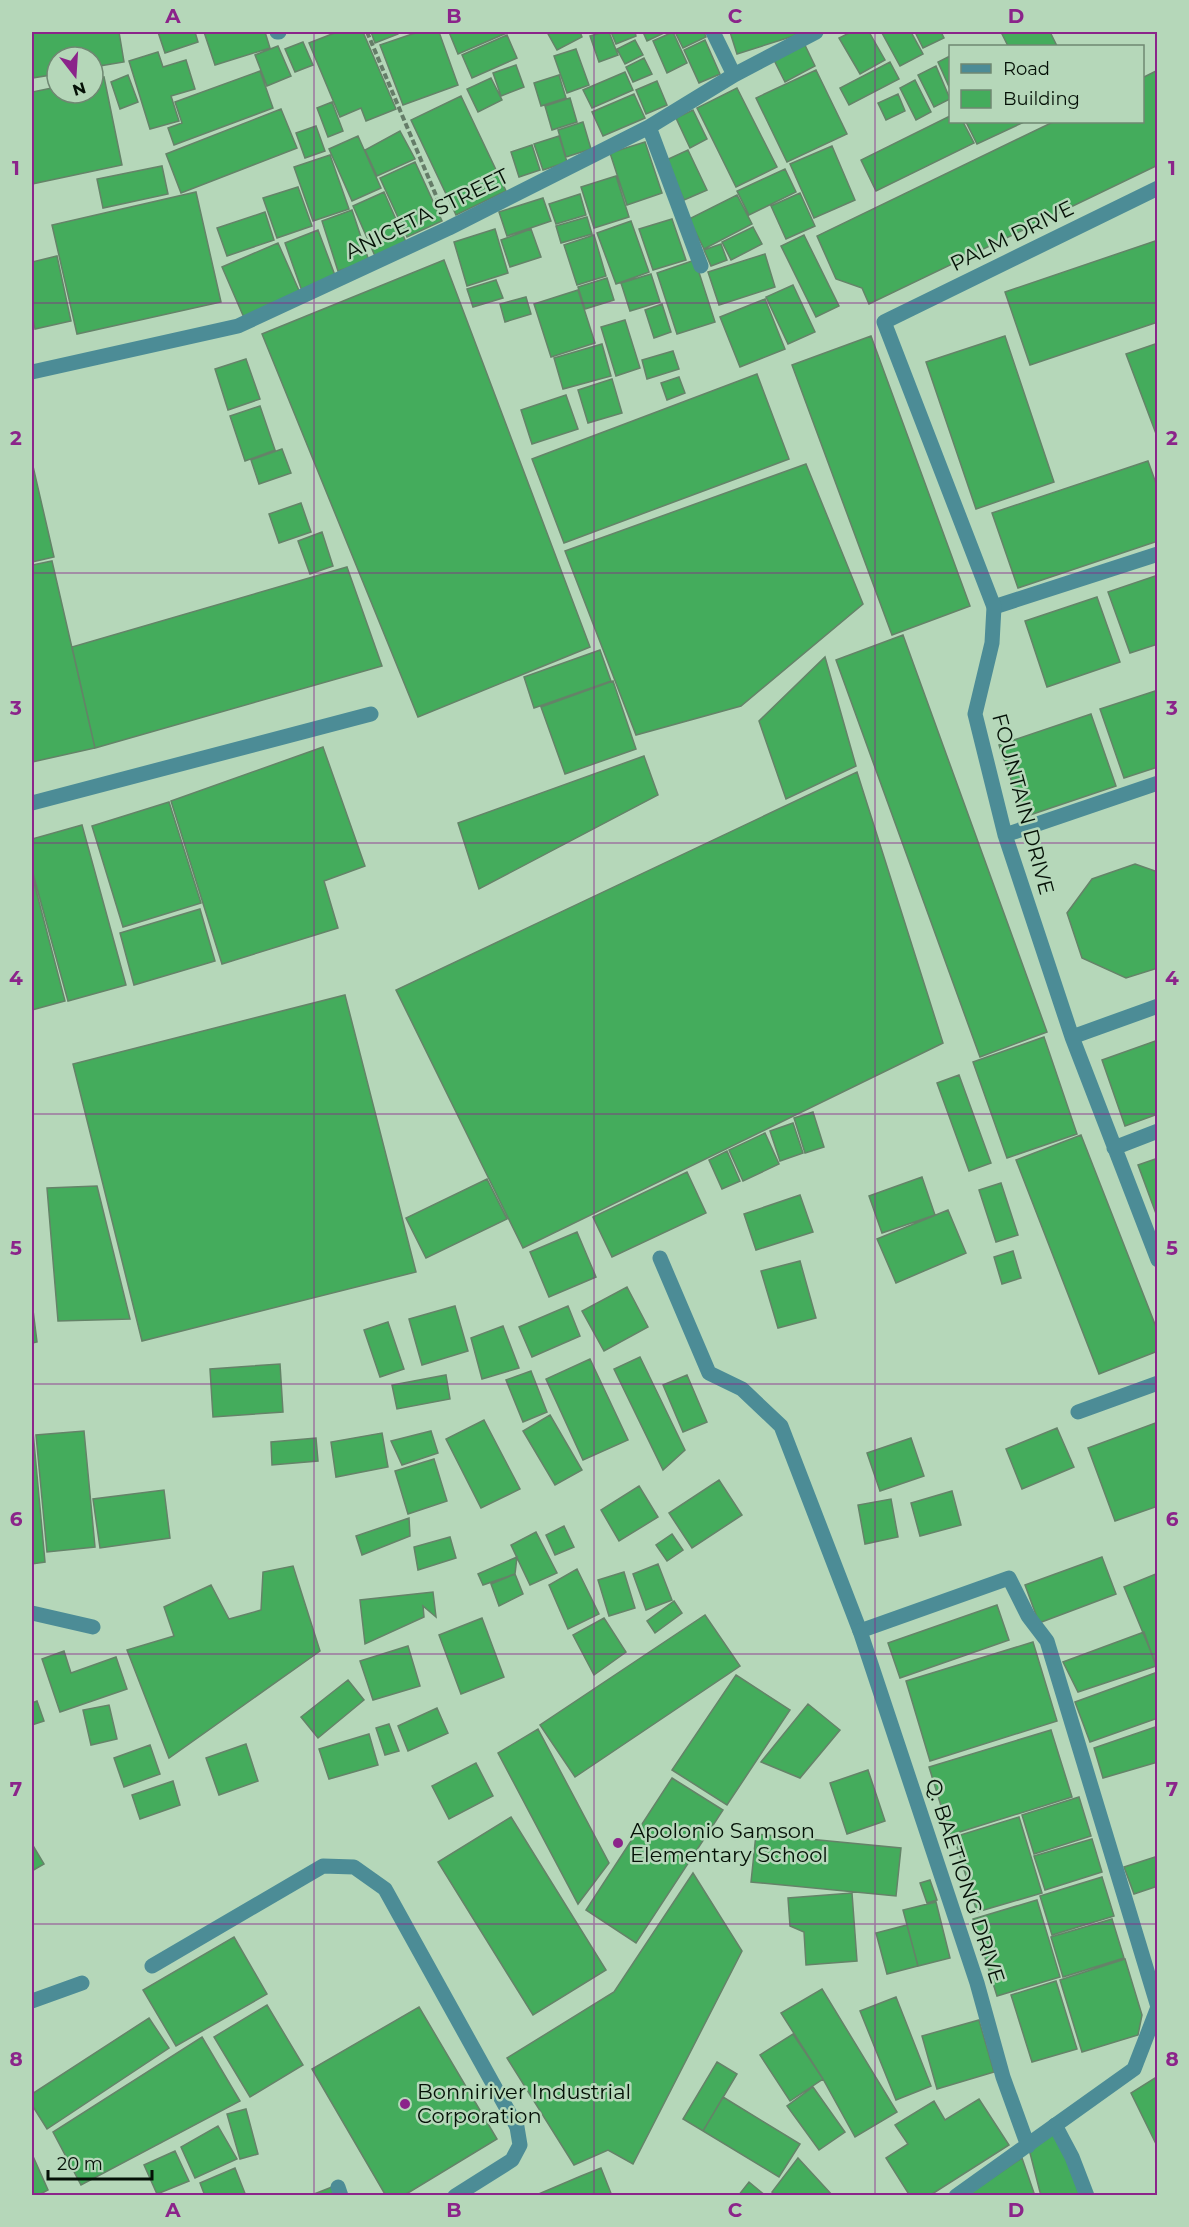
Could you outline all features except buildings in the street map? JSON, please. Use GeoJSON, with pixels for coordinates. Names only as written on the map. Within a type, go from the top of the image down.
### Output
{"type":"FeatureCollection","features":[{"type":"Feature","properties":{"kind":"street"},"geometry":{"type":"LineString","coordinates":[[712,32],[734,75]]}},
{"type":"Feature","properties":{"kind":"street","name":"ANICETA STREET"},"geometry":{"type":"LineString","coordinates":[[32,372],[238,326],[449,228],[649,127],[734,75],[816,32]]}},
{"type":"Feature","properties":{"kind":"street"},"geometry":{"type":"LineString","coordinates":[[649,127],[701,266]]}},
{"type":"Feature","properties":{"kind":"street","name":"PALM DRIVE"},"geometry":{"type":"LineString","coordinates":[[884,322],[1158,188]]}},
{"type":"Feature","properties":{"kind":"street","name":"FOUNTAIN DRIVE"},"geometry":{"type":"LineString","coordinates":[[884,322],[994,608],[992,643],[975,714],[1005,835],[1072,1037],[1158,1260]]}},
{"type":"Feature","properties":{"kind":"street"},"geometry":{"type":"LineString","coordinates":[[994,608],[1158,554]]}},
{"type":"Feature","properties":{"kind":"street"},"geometry":{"type":"LineString","coordinates":[[32,803],[371,714]]}},
{"type":"Feature","properties":{"kind":"street"},"geometry":{"type":"LineString","coordinates":[[1005,835],[1158,783]]}},
{"type":"Feature","properties":{"kind":"street"},"geometry":{"type":"LineString","coordinates":[[1072,1037],[1158,1006]]}},
{"type":"Feature","properties":{"kind":"street"},"geometry":{"type":"LineString","coordinates":[[1114,1148],[1158,1131]]}},
{"type":"Feature","properties":{"kind":"street","name":"Q. BAETIONG DRIVE"},"geometry":{"type":"LineString","coordinates":[[660,1258],[709,1373],[742,1389],[781,1426],[860,1631],[956,1917],[1003,2078],[1028,2146]]}},
{"type":"Feature","properties":{"kind":"street"},"geometry":{"type":"LineString","coordinates":[[1078,1412],[1158,1383]]}},
{"type":"Feature","properties":{"kind":"street"},"geometry":{"type":"LineString","coordinates":[[860,1631],[1009,1578],[1028,1616],[1047,1641],[1158,2007],[1134,2069],[956,2196]]}},
{"type":"Feature","properties":{"kind":"street"},"geometry":{"type":"LineString","coordinates":[[32,1612],[93,1627]]}},
{"type":"Feature","properties":{"kind":"street"},"geometry":{"type":"LineString","coordinates":[[153,1966],[323,1866],[354,1867],[385,1889],[517,2127],[520,2145],[512,2160],[455,2196]]}},
{"type":"Feature","properties":{"kind":"street"},"geometry":{"type":"LineString","coordinates":[[32,2001],[82,1983]]}},
{"type":"Feature","properties":{"kind":"street"},"geometry":{"type":"LineString","coordinates":[[1055,2125],[1072,2157],[1087,2196]]}},
{"type":"Feature","properties":{"kind":"path"},"geometry":{"type":"LineString","coordinates":[[367,32],[449,228]]}},
{"type":"Feature","properties":{"kind":"place","name":"Apolonio Samson Elementary School"},"geometry":{"type":"Point","coordinates":[618,1843]}},
{"type":"Feature","properties":{"kind":"place","name":"Bonniriver Industrial Corporation"},"geometry":{"type":"Point","coordinates":[405,2104]}}]}
